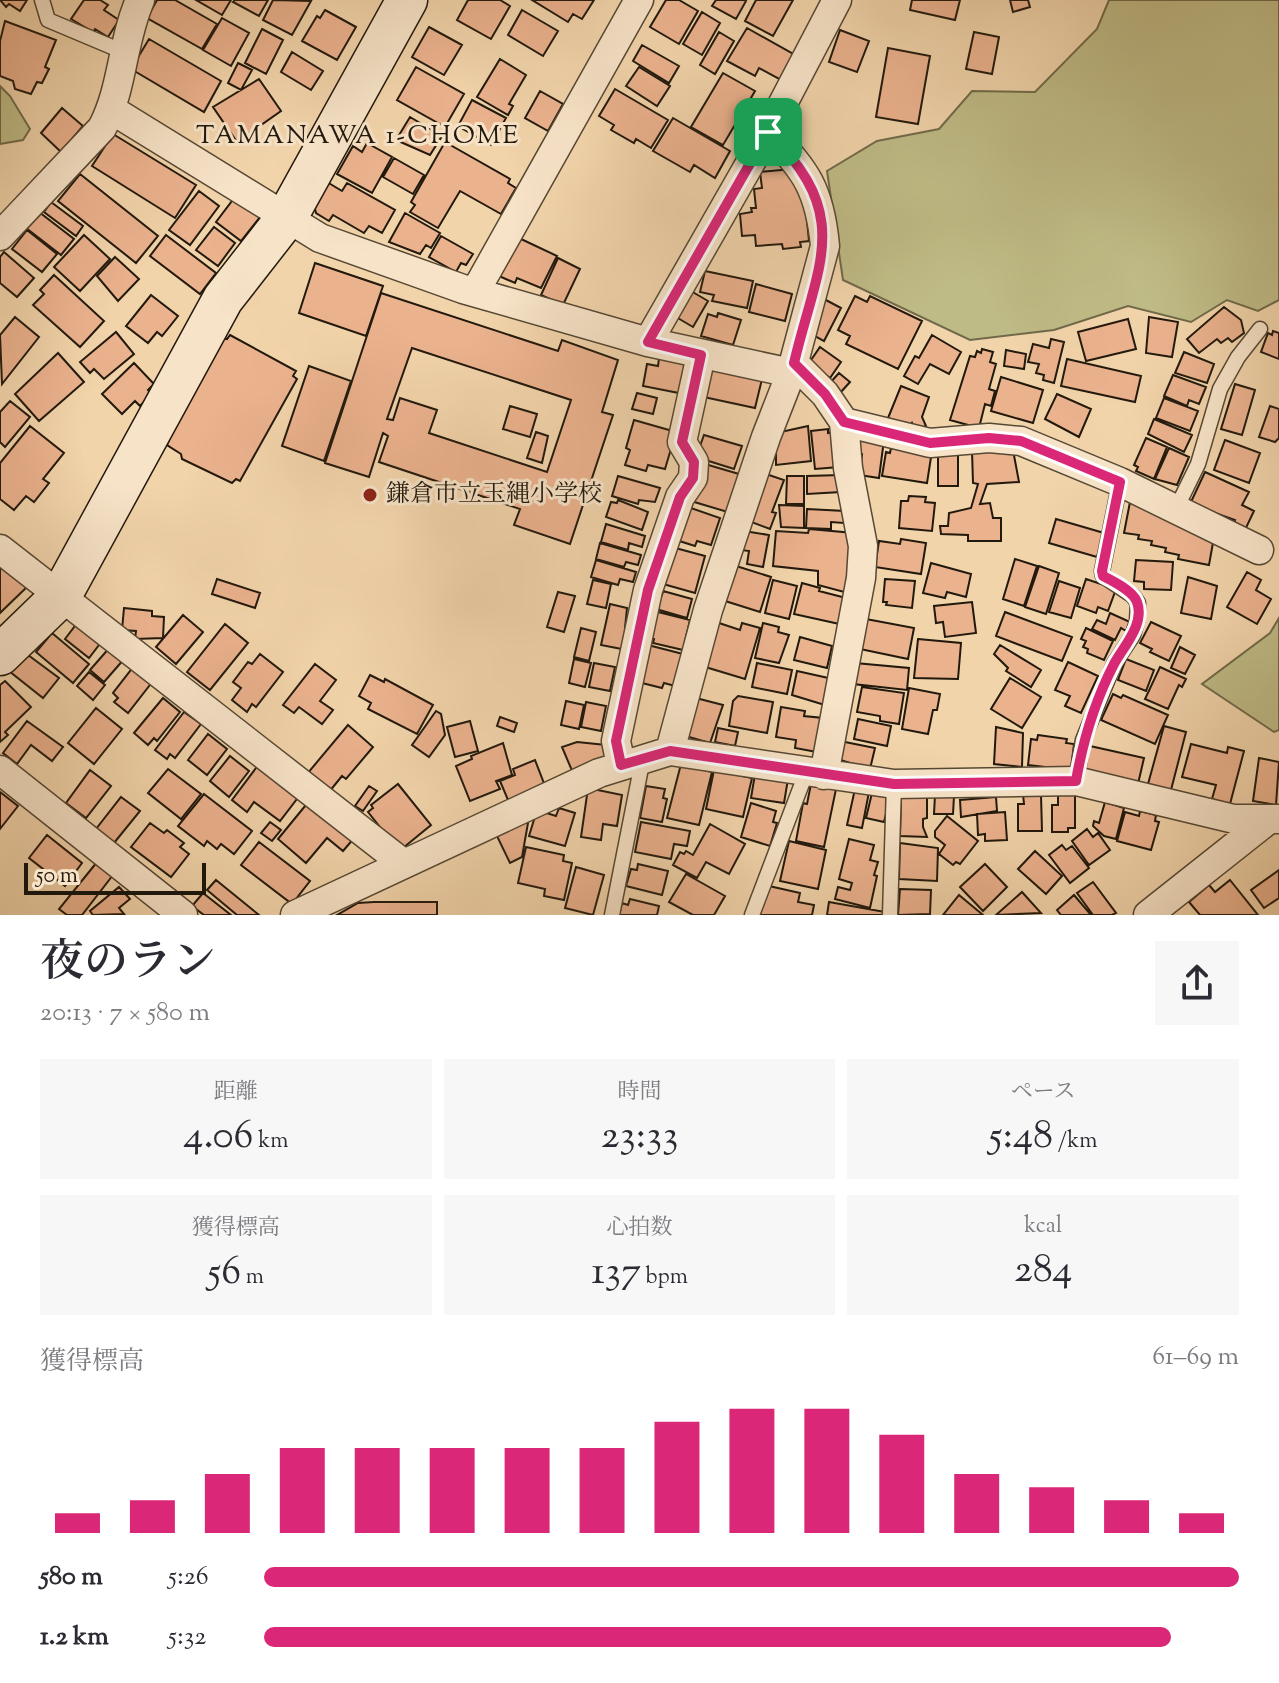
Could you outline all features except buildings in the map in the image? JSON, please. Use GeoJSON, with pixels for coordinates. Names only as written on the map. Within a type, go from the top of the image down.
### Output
{"type":"FeatureCollection","features":[{"type":"Feature","properties":{"kind":"street"},"geometry":{"type":"LineString","coordinates":[[0,236],[102,128],[112,110],[128,26],[140,0]]}},
{"type":"Feature","properties":{"kind":"street"},"geometry":{"type":"LineString","coordinates":[[0,655],[61,596],[223,299],[287,217],[407,0]]}},
{"type":"Feature","properties":{"kind":"street"},"geometry":{"type":"LineString","coordinates":[[475,292],[639,0]]}},
{"type":"Feature","properties":{"kind":"street"},"geometry":{"type":"LineString","coordinates":[[648,342],[768,132],[837,0]]}},
{"type":"Feature","properties":{"kind":"street"},"geometry":{"type":"LineString","coordinates":[[112,110],[320,238],[475,292],[648,342],[701,355],[792,368],[825,394],[844,422],[848,468],[860,521],[862,562],[815,774]]}},
{"type":"Feature","properties":{"kind":"street"},"geometry":{"type":"LineString","coordinates":[[295,915],[645,758],[708,610],[792,368],[825,246],[813,187],[796,160],[768,132]]}},
{"type":"Feature","properties":{"kind":"street"},"geometry":{"type":"LineString","coordinates":[[701,355],[682,442],[694,462],[693,478],[680,497],[648,590],[616,741],[645,758],[894,784],[1076,781],[1234,819],[1273,819]]}},
{"type":"Feature","properties":{"kind":"street"},"geometry":{"type":"LineString","coordinates":[[844,422],[930,443],[989,438],[1021,441],[1120,482],[1259,550]]}},
{"type":"Feature","properties":{"kind":"street"},"geometry":{"type":"LineString","coordinates":[[0,549],[404,864]]}},
{"type":"Feature","properties":{"kind":"street"},"geometry":{"type":"LineString","coordinates":[[0,770],[183,915]]}},
{"type":"Feature","properties":{"kind":"street"},"geometry":{"type":"LineString","coordinates":[[1148,915],[1273,819]]}},
{"type":"Feature","properties":{"kind":"lane"},"geometry":{"type":"LineString","coordinates":[[42,0],[48,20],[124,52]]}},
{"type":"Feature","properties":{"kind":"lane"},"geometry":{"type":"LineString","coordinates":[[1176,509],[1198,464],[1220,389],[1238,357],[1260,329]]}},
{"type":"Feature","properties":{"kind":"lane"},"geometry":{"type":"LineString","coordinates":[[1076,781],[1083,740],[1114,664],[1137,621],[1138,603],[1133,596],[1103,576],[1102,571],[1120,482]]}},
{"type":"Feature","properties":{"kind":"lane"},"geometry":{"type":"LineString","coordinates":[[612,915],[645,758]]}},
{"type":"Feature","properties":{"kind":"lane"},"geometry":{"type":"LineString","coordinates":[[752,915],[815,774]]}},
{"type":"Feature","properties":{"kind":"lane"},"geometry":{"type":"LineString","coordinates":[[890,915],[894,784]]}},
{"type":"Feature","properties":{"kind":"shaded area"},"geometry":{"type":"Polygon","coordinates":[[[1109,0],[1279,0],[1279,300],[1258,311],[1227,300],[1191,322],[1128,306],[1054,330],[970,340],[843,280],[827,171],[877,141],[939,129],[972,91],[1035,92],[1097,29],[1109,0]]]}},
{"type":"Feature","properties":{"kind":"shaded area"},"geometry":{"type":"Polygon","coordinates":[[[0,86],[10,96],[30,129],[23,140],[0,144],[0,86]]]}},
{"type":"Feature","properties":{"kind":"shaded area"},"geometry":{"type":"Polygon","coordinates":[[[1279,618],[1279,730],[1274,732],[1202,684],[1270,633],[1279,618]]]}},
{"type":"Feature","properties":{"kind":"place","name":"鎌倉市立玉縄小学校"},"geometry":{"type":"Point","coordinates":[370,495]}},
{"type":"Feature","properties":{"kind":"district","name":"TAMANAWA 1-CHOME"},"geometry":{"type":"Point","coordinates":[358,136]}},
{"type":"Feature","properties":{"kind":"route"},"geometry":{"type":"LineString","coordinates":[[768,132],[796,160],[813,187],[823,225],[825,246],[794,363],[825,394],[844,422],[930,443],[989,438],[1021,441],[1120,482],[1102,571],[1103,576],[1133,596],[1138,603],[1137,621],[1133,635],[1114,664],[1083,740],[1076,781],[894,784],[670,751],[621,765],[616,741],[648,590],[680,497],[693,478],[694,462],[682,442],[701,355],[648,342],[768,132]]}}]}
